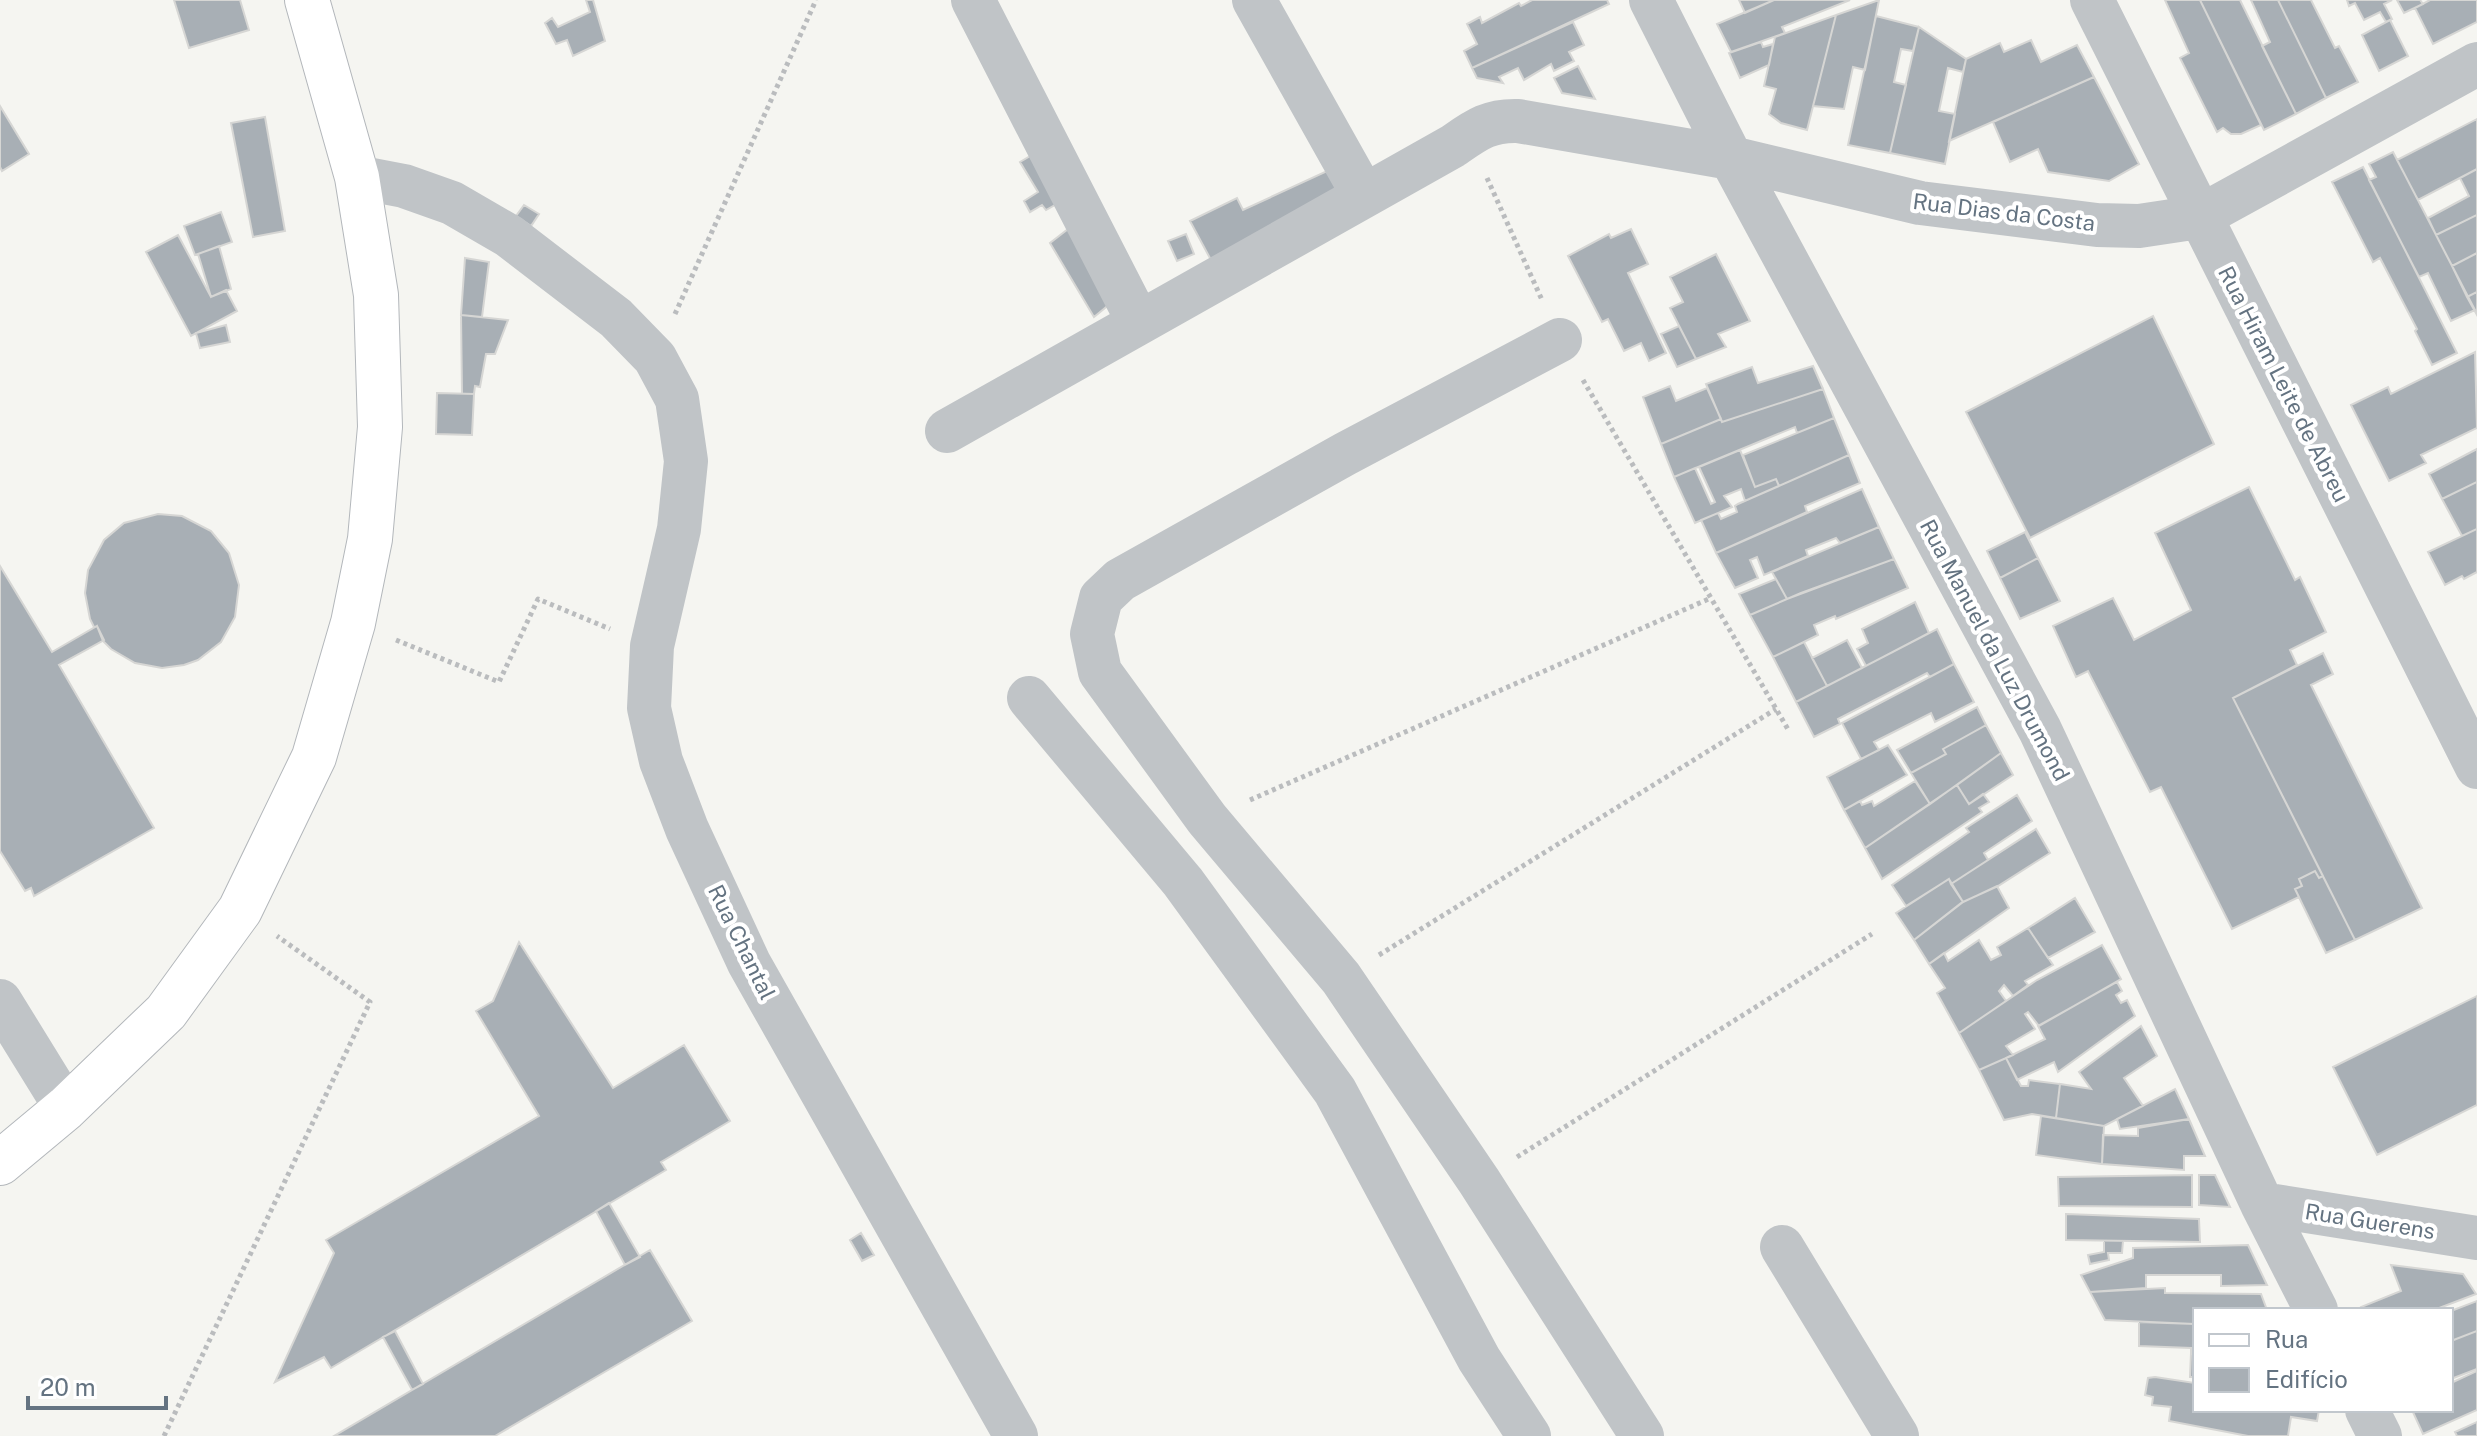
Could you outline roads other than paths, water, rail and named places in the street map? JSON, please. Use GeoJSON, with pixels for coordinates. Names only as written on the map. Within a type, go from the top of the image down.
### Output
{"type":"FeatureCollection","features":[{"type":"Feature","properties":{"kind":"main road"},"geometry":{"type":"LineString","coordinates":[[0,1163],[66,1108],[166,1012],[240,910],[314,757],[353,623],[370,539],[380,427],[376,295],[357,177],[307,0]]}},
{"type":"Feature","properties":{"kind":"street"},"geometry":{"type":"LineString","coordinates":[[973,0],[1139,323]]}},
{"type":"Feature","properties":{"kind":"street"},"geometry":{"type":"LineString","coordinates":[[947,431],[1364,196],[1254,0]]}},
{"type":"Feature","properties":{"kind":"street","name":"Rua Manuel da Luz Drumond"},"geometry":{"type":"LineString","coordinates":[[1651,0],[1731,158],[2040,730],[2262,1204],[2315,1308]]}},
{"type":"Feature","properties":{"kind":"street","name":"Rua Hiram Leite de Abreu"},"geometry":{"type":"LineString","coordinates":[[2092,0],[2477,767]]}},
{"type":"Feature","properties":{"kind":"street","name":"Rua Dias da Costa"},"geometry":{"type":"LineString","coordinates":[[1364,196],[1476,130],[1498,121],[1518,121],[1731,158],[1920,203],[2097,225],[2139,226],[2199,217],[2477,64]]}},
{"type":"Feature","properties":{"kind":"street","name":"Rua Chantal"},"geometry":{"type":"LineString","coordinates":[[357,177],[404,186],[452,203],[509,236],[616,318],[655,358],[677,399],[686,461],[681,516],[652,646],[649,708],[661,761],[687,829],[749,963],[1016,1436]]}},
{"type":"Feature","properties":{"kind":"street"},"geometry":{"type":"LineString","coordinates":[[1560,340],[1345,454],[1120,580],[1101,598],[1092,634],[1100,672],[1207,819],[1341,978],[1479,1181],[1642,1436]]}},
{"type":"Feature","properties":{"kind":"street"},"geometry":{"type":"LineString","coordinates":[[1029,698],[1183,882],[1335,1091],[1479,1359],[1529,1436]]}},
{"type":"Feature","properties":{"kind":"street"},"geometry":{"type":"LineString","coordinates":[[0,1001],[66,1108]]}},
{"type":"Feature","properties":{"kind":"street","name":"Rua Guerens"},"geometry":{"type":"LineString","coordinates":[[2262,1204],[2477,1238]]}},
{"type":"Feature","properties":{"kind":"street"},"geometry":{"type":"LineString","coordinates":[[1782,1247],[1897,1436]]}},
{"type":"Feature","properties":{"kind":"street"},"geometry":{"type":"LineString","coordinates":[[2368,1412],[2380,1436]]}}]}
